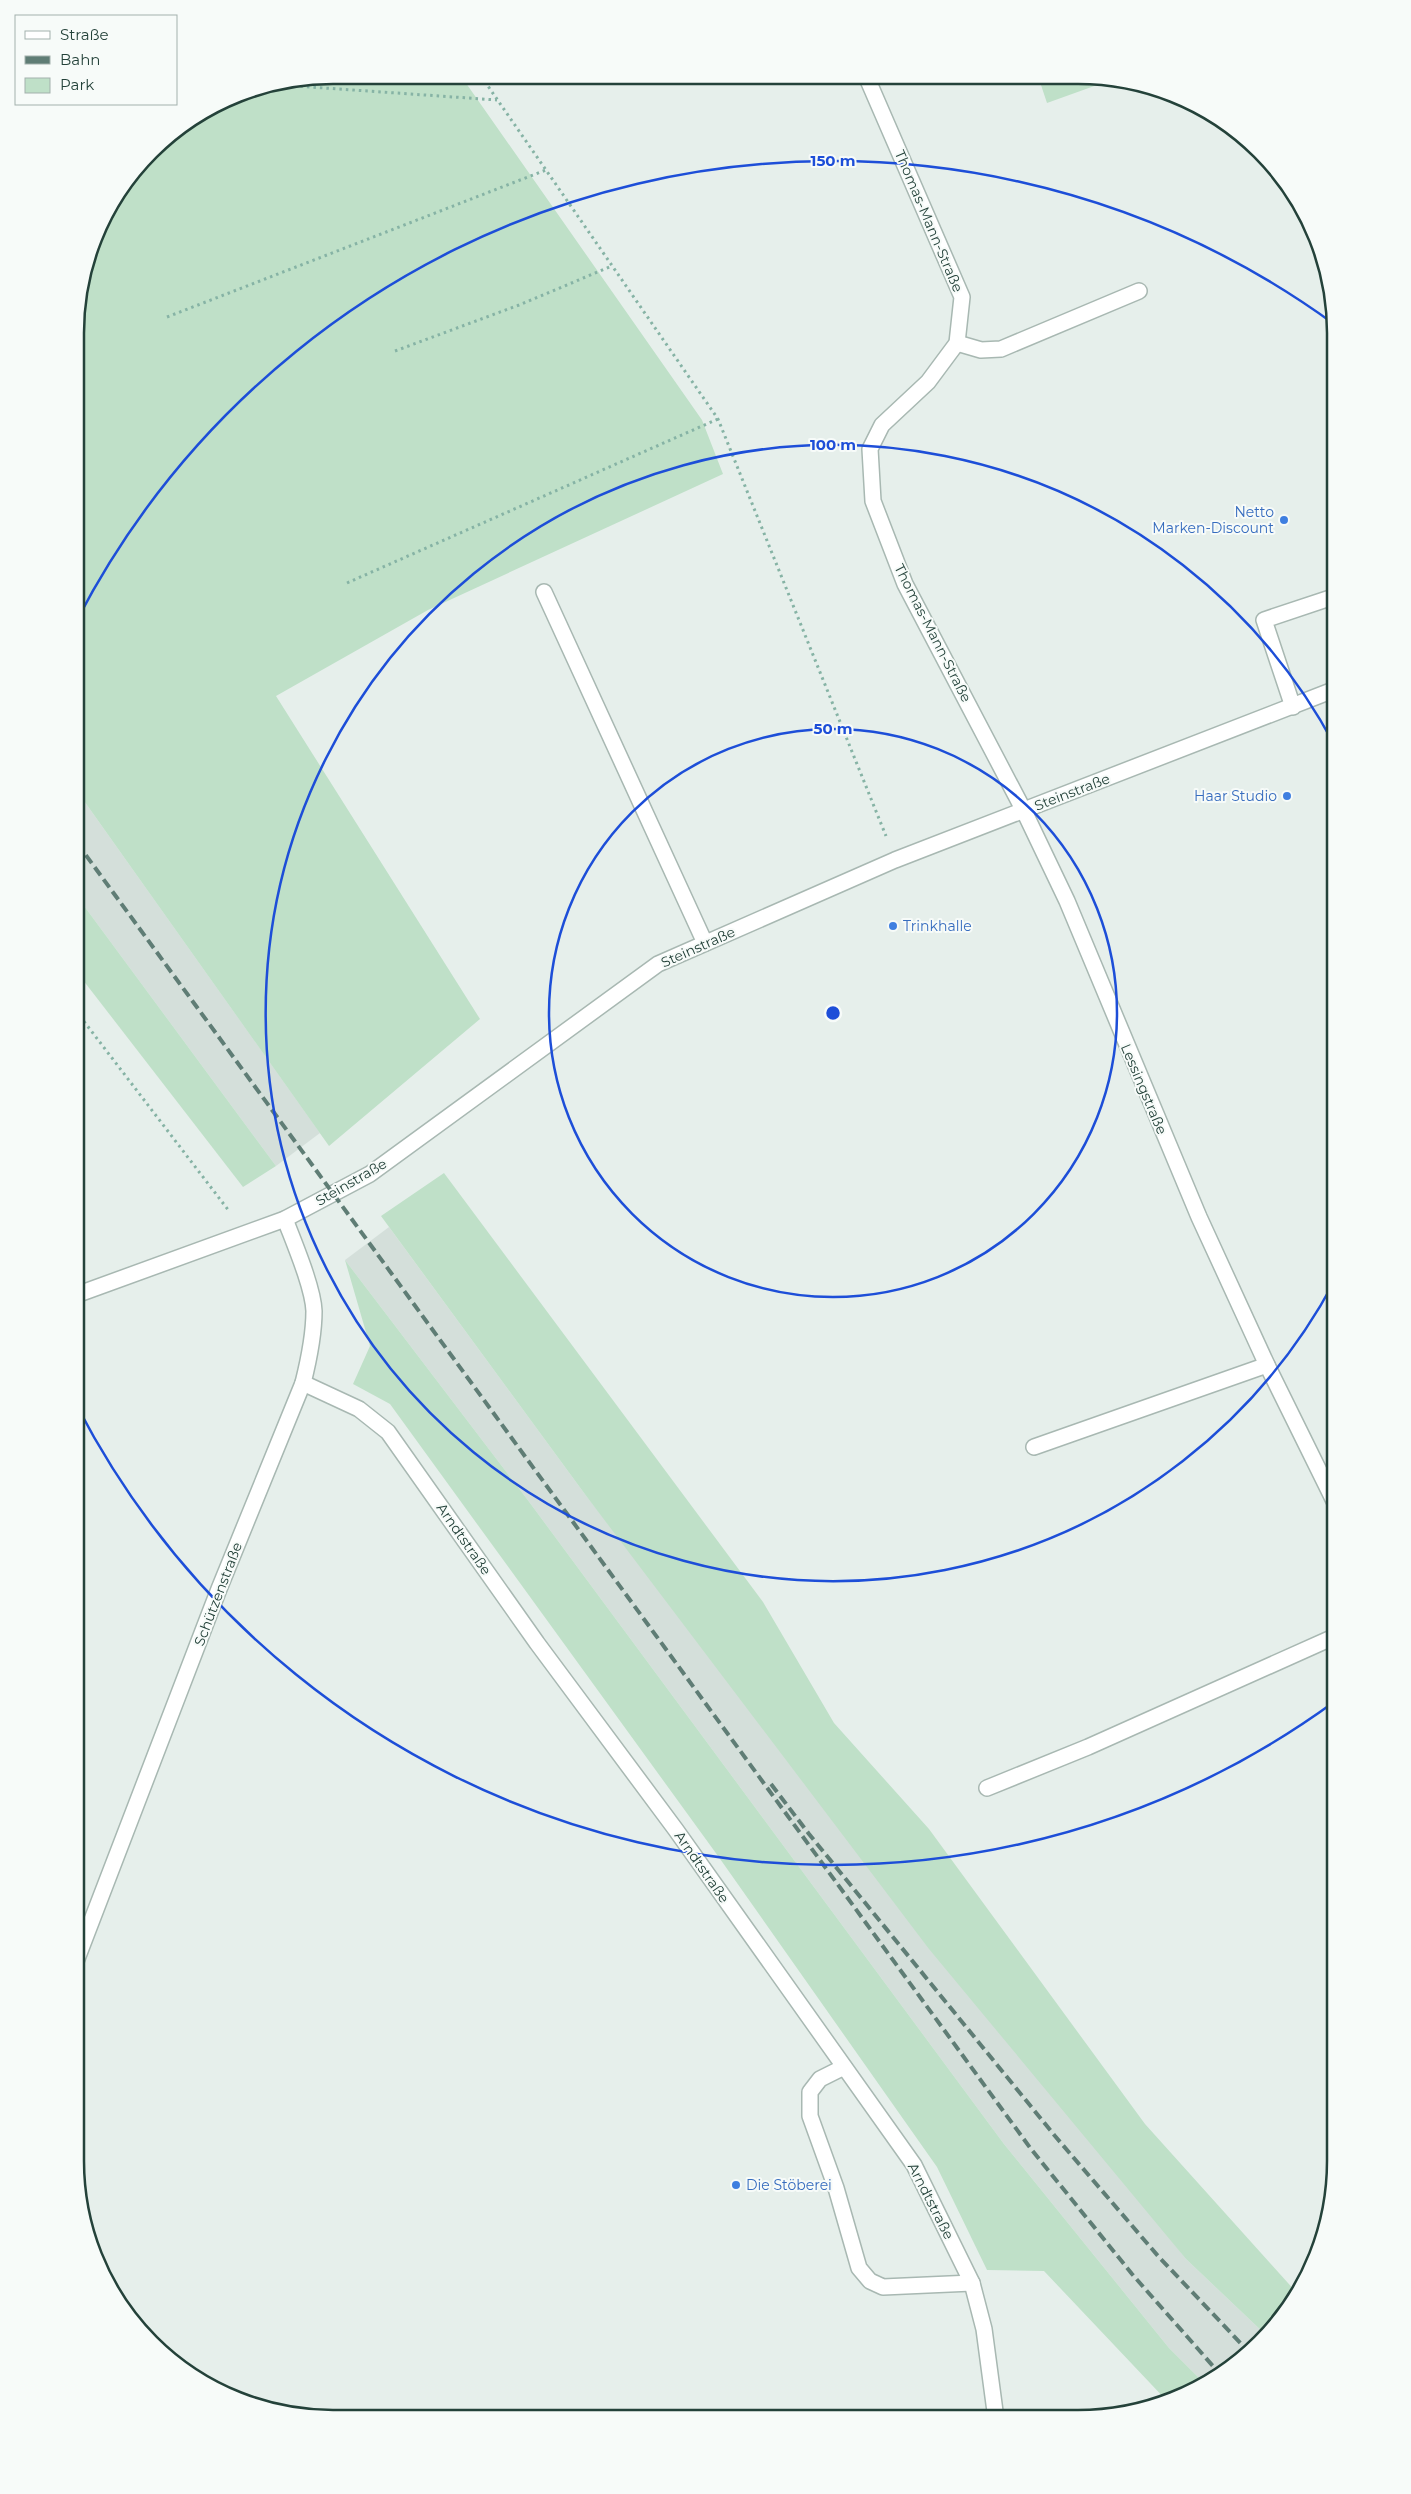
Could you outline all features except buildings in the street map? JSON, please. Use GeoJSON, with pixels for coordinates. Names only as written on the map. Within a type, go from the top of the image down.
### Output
{"type":"FeatureCollection","features":[{"type":"Feature","properties":{"kind":"street","name":"Thomas-Mann-Straße"},"geometry":{"type":"LineString","coordinates":[[870,84],[962,297],[957,344],[928,382],[882,426],[870,448],[873,501],[905,584],[1024,811]]}},
{"type":"Feature","properties":{"kind":"street"},"geometry":{"type":"LineString","coordinates":[[957,344],[981,350],[1001,349],[1139,291]]}},
{"type":"Feature","properties":{"kind":"street"},"geometry":{"type":"LineString","coordinates":[[544,592],[705,943]]}},
{"type":"Feature","properties":{"kind":"street"},"geometry":{"type":"LineString","coordinates":[[1293,707],[1264,620],[1327,599]]}},
{"type":"Feature","properties":{"kind":"street","name":"Steinstraße"},"geometry":{"type":"LineString","coordinates":[[84,1293],[285,1219],[370,1174],[658,964],[895,860],[1327,693]]}},
{"type":"Feature","properties":{"kind":"street","name":"Lessingstraße"},"geometry":{"type":"LineString","coordinates":[[1024,811],[1067,901],[1199,1218],[1267,1365],[1327,1487]]}},
{"type":"Feature","properties":{"kind":"street","name":"Schützenstraße"},"geometry":{"type":"LineString","coordinates":[[84,1941],[219,1589],[303,1383],[312,1349],[314,1309],[300,1257],[285,1219]]}},
{"type":"Feature","properties":{"kind":"street"},"geometry":{"type":"LineString","coordinates":[[1034,1447],[1267,1365]]}},
{"type":"Feature","properties":{"kind":"street","name":"Arndtstraße"},"geometry":{"type":"LineString","coordinates":[[303,1383],[359,1409],[388,1432],[538,1642],[676,1830],[914,2165],[972,2283],[984,2329],[995,2410]]}},
{"type":"Feature","properties":{"kind":"street"},"geometry":{"type":"LineString","coordinates":[[987,1788],[1088,1747],[1327,1640]]}},
{"type":"Feature","properties":{"kind":"street"},"geometry":{"type":"LineString","coordinates":[[844,2067],[820,2079],[810,2092],[810,2116],[836,2188],[858,2268],[870,2281],[883,2287],[972,2283]]}},
{"type":"Feature","properties":{"kind":"path"},"geometry":{"type":"LineString","coordinates":[[487,84],[718,419],[895,860]]}},
{"type":"Feature","properties":{"kind":"path"},"geometry":{"type":"LineString","coordinates":[[299,86],[498,100]]}},
{"type":"Feature","properties":{"kind":"path"},"geometry":{"type":"LineString","coordinates":[[167,317],[546,170]]}},
{"type":"Feature","properties":{"kind":"path"},"geometry":{"type":"LineString","coordinates":[[395,351],[519,305],[612,266]]}},
{"type":"Feature","properties":{"kind":"path"},"geometry":{"type":"LineString","coordinates":[[347,583],[718,419]]}},
{"type":"Feature","properties":{"kind":"path"},"geometry":{"type":"LineString","coordinates":[[84,1020],[246,1233]]}},
{"type":"Feature","properties":{"kind":"shaded area"},"geometry":{"type":"Polygon","coordinates":[[[84,801],[320,1133],[276,1166],[84,906],[84,801]]]}},
{"type":"Feature","properties":{"kind":"shaded area"},"geometry":{"type":"Polygon","coordinates":[[[389,1227],[584,1493],[1186,2259],[1261,2330],[1243,2349],[1200,2379],[1169,2348],[1004,2144],[530,1503],[345,1260],[389,1227]]]}},
{"type":"Feature","properties":{"kind":"green space"},"geometry":{"type":"Polygon","coordinates":[[[316,84],[467,84],[702,420],[723,474],[428,610],[276,696],[480,1019],[329,1146],[84,801],[84,316],[86,300],[92,268],[109,222],[135,181],[168,145],[222,109],[268,92],[316,84]]]}},
{"type":"Feature","properties":{"kind":"green space"},"geometry":{"type":"Polygon","coordinates":[[[1041,84],[1099,84],[1047,103],[1041,84]]]}},
{"type":"Feature","properties":{"kind":"green space"},"geometry":{"type":"Polygon","coordinates":[[[84,906],[276,1166],[243,1187],[84,981],[84,906]]]}},
{"type":"Feature","properties":{"kind":"green space"},"geometry":{"type":"Polygon","coordinates":[[[444,1173],[763,1602],[834,1723],[929,1829],[1145,2124],[1293,2288],[1261,2330],[1186,2259],[929,1949],[584,1493],[381,1216],[444,1173]]]}},
{"type":"Feature","properties":{"kind":"green space"},"geometry":{"type":"Polygon","coordinates":[[[345,1260],[530,1503],[1004,2144],[1169,2348],[1200,2379],[1162,2396],[1044,2271],[987,2270],[937,2167],[718,1856],[390,1404],[353,1384],[370,1346],[345,1260]]]}},
{"type":"Feature","properties":{"kind":"railway"},"geometry":{"type":"LineString","coordinates":[[84,853],[1031,2149],[1132,2274],[1216,2369]]}},
{"type":"Feature","properties":{"kind":"railway"},"geometry":{"type":"LineString","coordinates":[[771,1784],[809,1834],[1055,2136],[1158,2256],[1245,2347]]}},
{"type":"Feature","properties":{"kind":"place","name":"Netto Marken-Discount"},"geometry":{"type":"Point","coordinates":[1284,520]}},
{"type":"Feature","properties":{"kind":"place","name":"Haar Studio"},"geometry":{"type":"Point","coordinates":[1287,796]}},
{"type":"Feature","properties":{"kind":"place","name":"Trinkhalle"},"geometry":{"type":"Point","coordinates":[893,926]}},
{"type":"Feature","properties":{"kind":"place","name":"Die Stöberei"},"geometry":{"type":"Point","coordinates":[736,2185]}}]}
